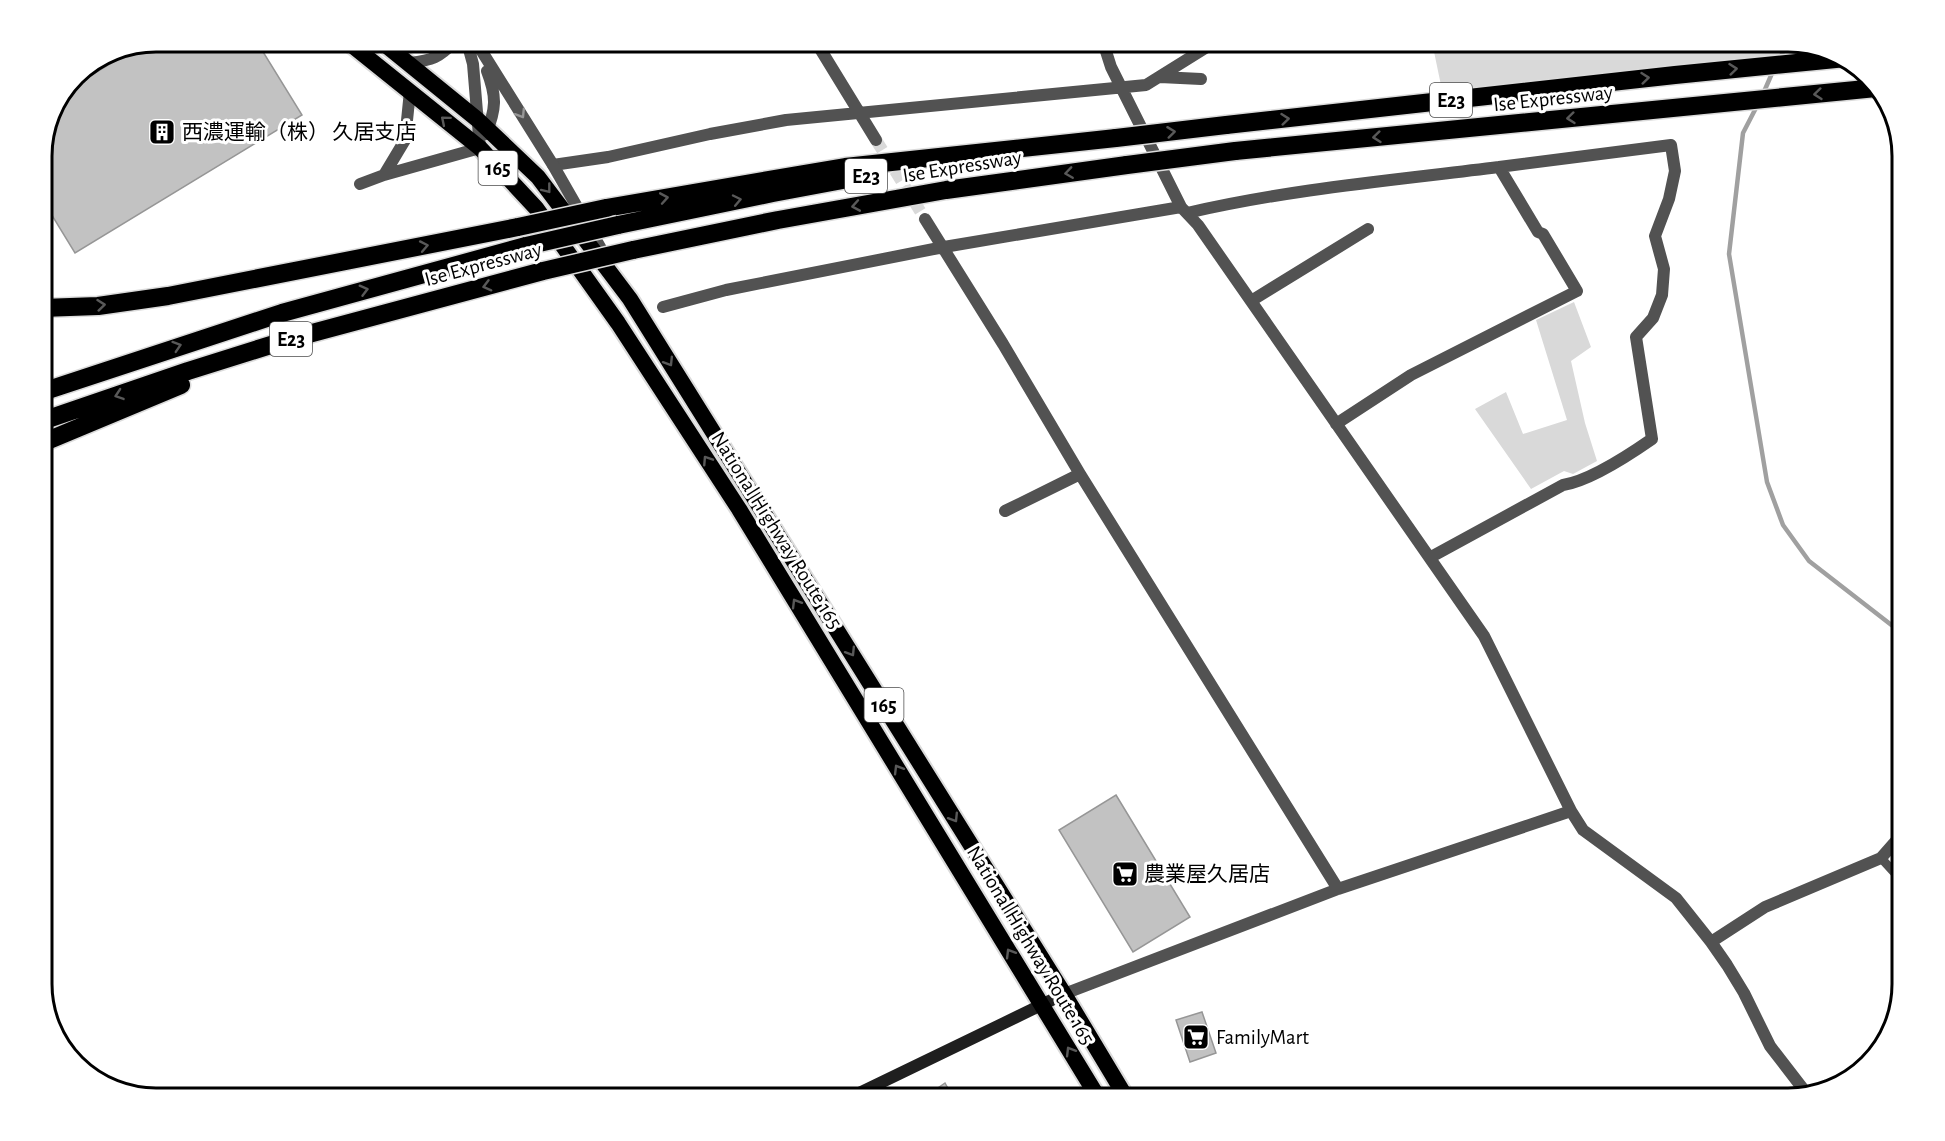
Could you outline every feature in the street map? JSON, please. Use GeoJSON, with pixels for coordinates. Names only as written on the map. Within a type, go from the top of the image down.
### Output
{"type":"FeatureCollection","features":[{"type":"Feature","properties":{"kind":"highway","name":"National Highway Route 165"},"geometry":{"type":"LineString","coordinates":[[361,52],[480,148],[536,208],[625,333],[739,509],[1092,1088]]}},
{"type":"Feature","properties":{"kind":"highway","name":"National Highway Route 165"},"geometry":{"type":"LineString","coordinates":[[395,52],[483,124],[538,177],[630,299],[1120,1088]]}},
{"type":"Feature","properties":{"kind":"highway","name":"Ise Expressway"},"geometry":{"type":"LineString","coordinates":[[53,388],[282,313],[526,246],[773,193],[931,164],[1116,138],[1828,60]]}},
{"type":"Feature","properties":{"kind":"highway","name":"Ise Expressway"},"geometry":{"type":"LineString","coordinates":[[53,417],[290,339],[543,271],[778,220],[946,190],[1235,151],[1867,89]]}},
{"type":"Feature","properties":{"kind":"highway"},"geometry":{"type":"LineString","coordinates":[[53,308],[98,306],[168,296],[519,228],[606,208],[845,167],[1116,138]]}},
{"type":"Feature","properties":{"kind":"highway"},"geometry":{"type":"LineString","coordinates":[[53,438],[290,339]]}},
{"type":"Feature","properties":{"kind":"main road"},"geometry":{"type":"LineString","coordinates":[[869,1088],[1041,1003],[1064,994]]}},
{"type":"Feature","properties":{"kind":"street"},"geometry":{"type":"LineString","coordinates":[[410,63],[433,59],[445,52]]}},
{"type":"Feature","properties":{"kind":"street"},"geometry":{"type":"LineString","coordinates":[[360,184],[480,148],[483,124],[473,64],[474,52]]}},
{"type":"Feature","properties":{"kind":"street"},"geometry":{"type":"LineString","coordinates":[[478,52],[495,91],[494,111],[483,124]]}},
{"type":"Feature","properties":{"kind":"street"},"geometry":{"type":"LineString","coordinates":[[479,52],[552,165],[630,299]]}},
{"type":"Feature","properties":{"kind":"street"},"geometry":{"type":"LineString","coordinates":[[822,52],[876,140]]}},
{"type":"Feature","properties":{"kind":"street"},"geometry":{"type":"LineString","coordinates":[[1105,52],[1111,68],[1184,210],[1198,225],[1484,636],[1571,811],[1583,830],[1676,898],[1711,942],[1744,993],[1770,1046],[1802,1088]]}},
{"type":"Feature","properties":{"kind":"street"},"geometry":{"type":"LineString","coordinates":[[552,165],[608,157],[786,120],[1146,85],[1199,52]]}},
{"type":"Feature","properties":{"kind":"street"},"geometry":{"type":"LineString","coordinates":[[1160,77],[1202,79]]}},
{"type":"Feature","properties":{"kind":"street"},"geometry":{"type":"LineString","coordinates":[[384,175],[405,140],[410,91]]}},
{"type":"Feature","properties":{"kind":"street"},"geometry":{"type":"LineString","coordinates":[[663,307],[726,290],[944,247],[1352,184],[1671,145],[1675,171],[1669,199],[1655,236],[1664,269],[1662,295],[1653,318],[1636,338],[1652,439],[1624,457],[1575,483],[1563,485],[1431,557]]}},
{"type":"Feature","properties":{"kind":"street"},"geometry":{"type":"LineString","coordinates":[[1336,424],[1412,375],[1577,291],[1499,167]]}},
{"type":"Feature","properties":{"kind":"street"},"geometry":{"type":"LineString","coordinates":[[925,219],[1080,474],[1338,889]]}},
{"type":"Feature","properties":{"kind":"street"},"geometry":{"type":"LineString","coordinates":[[1251,301],[1368,229]]}},
{"type":"Feature","properties":{"kind":"street"},"geometry":{"type":"LineString","coordinates":[[1005,511],[1080,474]]}},
{"type":"Feature","properties":{"kind":"street"},"geometry":{"type":"LineString","coordinates":[[1064,994],[1338,889],[1571,811]]}},
{"type":"Feature","properties":{"kind":"street"},"geometry":{"type":"LineString","coordinates":[[1711,942],[1765,907],[1881,858],[1892,846]]}},
{"type":"Feature","properties":{"kind":"lane"},"geometry":{"type":"LineString","coordinates":[[1881,858],[1892,870]]}},
{"type":"Feature","properties":{"kind":"shaded area"},"geometry":{"type":"Polygon","coordinates":[[[1434,52],[1792,52],[1790,57],[1443,95],[1434,52]]]}},
{"type":"Feature","properties":{"kind":"shaded area"},"geometry":{"type":"Polygon","coordinates":[[[1574,302],[1591,347],[1571,361],[1585,423],[1597,461],[1573,474],[1564,471],[1531,489],[1475,409],[1506,392],[1523,434],[1567,420],[1536,320],[1574,302]]]}},
{"type":"Feature","properties":{"kind":"building","name":"西濃運輸（株） 久居支店"},"geometry":{"type":"Polygon","coordinates":[[[263,52],[302,115],[75,253],[53,217],[53,149],[56,129],[63,110],[74,93],[94,73],[123,58],[143,53],[263,52]]]}},
{"type":"Feature","properties":{"kind":"building","name":"農業屋久居店"},"geometry":{"type":"Polygon","coordinates":[[[1116,795],[1190,917],[1133,952],[1059,830],[1116,795]]]}},
{"type":"Feature","properties":{"kind":"building","name":"FamilyMart"},"geometry":{"type":"Polygon","coordinates":[[[1202,1012],[1216,1053],[1190,1062],[1176,1020],[1202,1012]]]}},
{"type":"Feature","properties":{"kind":"building"},"geometry":{"type":"Polygon","coordinates":[[[945,1083],[948,1088],[938,1088],[945,1083]]]}},
{"type":"Feature","properties":{"kind":"waterway"},"geometry":{"type":"LineString","coordinates":[[1780,58],[1783,52]]}},
{"type":"Feature","properties":{"kind":"waterway"},"geometry":{"type":"LineString","coordinates":[[1763,94],[1773,71]]}},
{"type":"Feature","properties":{"kind":"waterway"},"geometry":{"type":"LineString","coordinates":[[1758,104],[1743,133],[1729,254],[1767,482],[1783,525],[1809,561],[1892,625]]}},
{"type":"Feature","properties":{"kind":"tunnel"},"geometry":{"type":"LineString","coordinates":[[876,140],[925,219]]}},
{"type":"Feature","properties":{"kind":"place","name":"西濃運輸（株） 久居支店"},"geometry":{"type":"Point","coordinates":[162,132]}},
{"type":"Feature","properties":{"kind":"place","name":"農業屋久居店"},"geometry":{"type":"Point","coordinates":[1125,874]}},
{"type":"Feature","properties":{"kind":"place","name":"FamilyMart"},"geometry":{"type":"Point","coordinates":[1196,1037]}}]}
